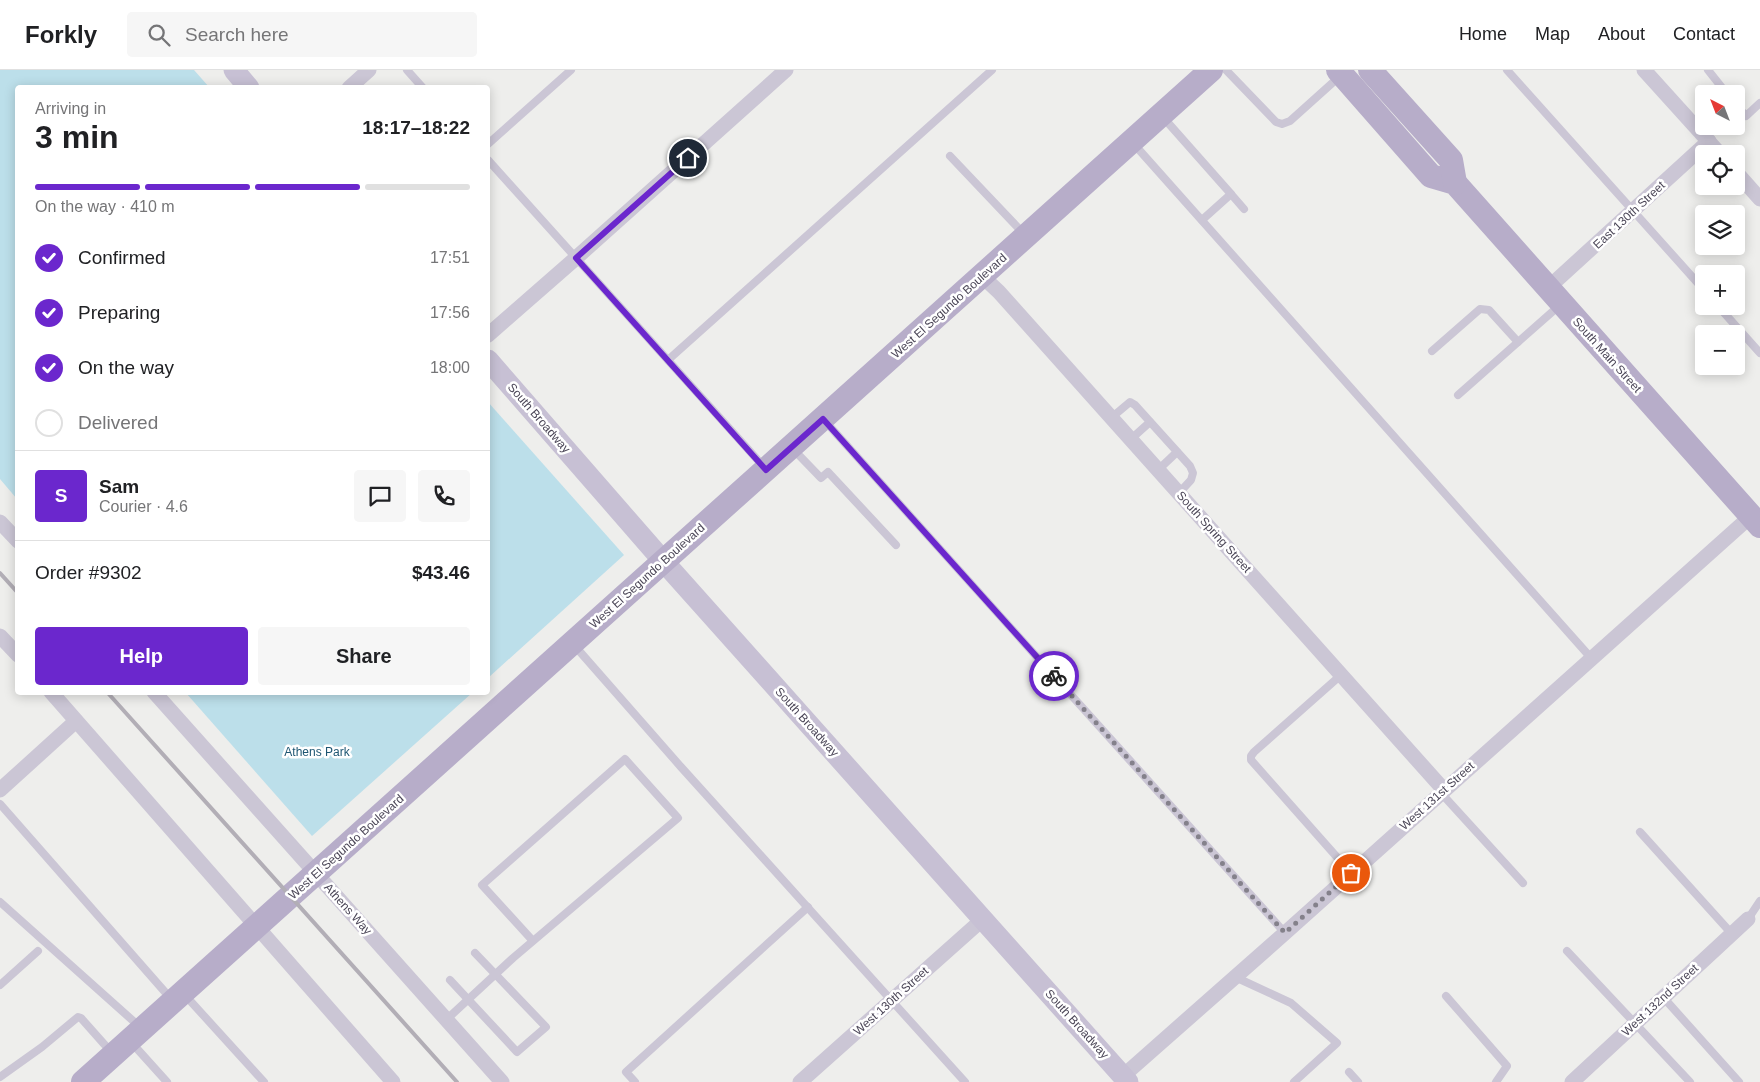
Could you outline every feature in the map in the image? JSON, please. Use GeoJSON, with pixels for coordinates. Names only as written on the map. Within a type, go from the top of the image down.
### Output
{"type":"FeatureCollection","features":[{"type":"Feature","properties":{"kind":"main road"},"geometry":{"type":"LineString","coordinates":[[234,70],[246,85]]}},
{"type":"Feature","properties":{"kind":"main road"},"geometry":{"type":"LineString","coordinates":[[1370,70],[1451,160],[1455,184]]}},
{"type":"Feature","properties":{"kind":"main road","name":"South Main Street"},"geometry":{"type":"LineString","coordinates":[[1340,72],[1431,176],[1455,184],[1756,521]]}},
{"type":"Feature","properties":{"kind":"main road","name":"West El Segundo Boulevard"},"geometry":{"type":"LineString","coordinates":[[83,1082],[1161,115],[1201,76]]}},
{"type":"Feature","properties":{"kind":"main road","name":"South Broadway"},"geometry":{"type":"LineString","coordinates":[[490,362],[664,562],[1126,1079]]}},
{"type":"Feature","properties":{"kind":"street"},"geometry":{"type":"LineString","coordinates":[[353,85],[369,70]]}},
{"type":"Feature","properties":{"kind":"street"},"geometry":{"type":"LineString","coordinates":[[490,333],[786,70]]}},
{"type":"Feature","properties":{"kind":"street"},"geometry":{"type":"LineString","coordinates":[[1644,70],[1712,145]]}},
{"type":"Feature","properties":{"kind":"street","name":"East 130th Street"},"geometry":{"type":"LineString","coordinates":[[1555,296],[1633,211],[1708,141]]}},
{"type":"Feature","properties":{"kind":"street"},"geometry":{"type":"LineString","coordinates":[[1745,182],[1760,199]]}},
{"type":"Feature","properties":{"kind":"street","name":"South Spring Street"},"geometry":{"type":"LineString","coordinates":[[982,276],[999,292],[1443,792]]}},
{"type":"Feature","properties":{"kind":"street","name":"West 131st Street"},"geometry":{"type":"LineString","coordinates":[[1126,1079],[1235,977],[1592,659],[1756,521]]}},
{"type":"Feature","properties":{"kind":"street"},"geometry":{"type":"LineString","coordinates":[[0,522],[15,538]]}},
{"type":"Feature","properties":{"kind":"street"},"geometry":{"type":"LineString","coordinates":[[0,636],[15,652]]}},
{"type":"Feature","properties":{"kind":"street"},"geometry":{"type":"LineString","coordinates":[[54,695],[393,1082]]}},
{"type":"Feature","properties":{"kind":"street","name":"Athens Way"},"geometry":{"type":"LineString","coordinates":[[157,695],[502,1082]]}},
{"type":"Feature","properties":{"kind":"street"},"geometry":{"type":"LineString","coordinates":[[0,790],[76,721]]}},
{"type":"Feature","properties":{"kind":"street","name":"West 132nd Street"},"geometry":{"type":"LineString","coordinates":[[1572,1082],[1732,934],[1754,917]]}},
{"type":"Feature","properties":{"kind":"street","name":"West 130th Street"},"geometry":{"type":"LineString","coordinates":[[800,1082],[983,919]]}},
{"type":"Feature","properties":{"kind":"lane"},"geometry":{"type":"LineString","coordinates":[[407,70],[420,85]]}},
{"type":"Feature","properties":{"kind":"lane"},"geometry":{"type":"LineString","coordinates":[[490,142],[570,70]]}},
{"type":"Feature","properties":{"kind":"lane"},"geometry":{"type":"LineString","coordinates":[[668,360],[992,70]]}},
{"type":"Feature","properties":{"kind":"lane"},"geometry":{"type":"LineString","coordinates":[[1226,70],[1276,122],[1282,124],[1290,121],[1340,72]]}},
{"type":"Feature","properties":{"kind":"lane"},"geometry":{"type":"LineString","coordinates":[[1507,70],[1695,280]]}},
{"type":"Feature","properties":{"kind":"lane"},"geometry":{"type":"LineString","coordinates":[[1708,70],[1720,85]]}},
{"type":"Feature","properties":{"kind":"lane"},"geometry":{"type":"LineString","coordinates":[[1745,115],[1760,103]]}},
{"type":"Feature","properties":{"kind":"lane"},"geometry":{"type":"LineString","coordinates":[[1161,115],[1244,209]]}},
{"type":"Feature","properties":{"kind":"lane"},"geometry":{"type":"LineString","coordinates":[[1132,141],[1592,659]]}},
{"type":"Feature","properties":{"kind":"lane"},"geometry":{"type":"LineString","coordinates":[[950,156],[1026,236]]}},
{"type":"Feature","properties":{"kind":"lane"},"geometry":{"type":"LineString","coordinates":[[490,162],[766,470]]}},
{"type":"Feature","properties":{"kind":"lane"},"geometry":{"type":"LineString","coordinates":[[1202,220],[1231,194]]}},
{"type":"Feature","properties":{"kind":"lane"},"geometry":{"type":"LineString","coordinates":[[1458,396],[1518,342],[1555,296]]}},
{"type":"Feature","properties":{"kind":"lane"},"geometry":{"type":"LineString","coordinates":[[1432,351],[1480,309],[1488,310],[1518,342]]}},
{"type":"Feature","properties":{"kind":"lane"},"geometry":{"type":"LineString","coordinates":[[1726,315],[1760,353]]}},
{"type":"Feature","properties":{"kind":"lane"},"geometry":{"type":"LineString","coordinates":[[1111,418],[1130,402],[1135,405],[1190,466],[1193,473],[1191,480],[1178,493]]}},
{"type":"Feature","properties":{"kind":"lane"},"geometry":{"type":"LineString","coordinates":[[823,419],[1285,933]]}},
{"type":"Feature","properties":{"kind":"lane"},"geometry":{"type":"LineString","coordinates":[[1131,440],[1150,422]]}},
{"type":"Feature","properties":{"kind":"lane"},"geometry":{"type":"LineString","coordinates":[[791,447],[821,478],[828,472],[896,545]]}},
{"type":"Feature","properties":{"kind":"lane"},"geometry":{"type":"LineString","coordinates":[[1158,470],[1177,452]]}},
{"type":"Feature","properties":{"kind":"lane"},"geometry":{"type":"LineString","coordinates":[[572,643],[965,1082]]}},
{"type":"Feature","properties":{"kind":"lane"},"geometry":{"type":"LineString","coordinates":[[1341,675],[1254,752],[1251,760],[1351,873]]}},
{"type":"Feature","properties":{"kind":"lane"},"geometry":{"type":"LineString","coordinates":[[446,1020],[533,941],[678,818],[625,759],[482,885],[533,941]]}},
{"type":"Feature","properties":{"kind":"lane"},"geometry":{"type":"LineString","coordinates":[[1443,792],[1523,883]]}},
{"type":"Feature","properties":{"kind":"lane"},"geometry":{"type":"LineString","coordinates":[[0,804],[178,997],[264,1082]]}},
{"type":"Feature","properties":{"kind":"lane"},"geometry":{"type":"LineString","coordinates":[[1640,832],[1732,934]]}},
{"type":"Feature","properties":{"kind":"lane"},"geometry":{"type":"LineString","coordinates":[[1754,917],[1760,901]]}},
{"type":"Feature","properties":{"kind":"lane"},"geometry":{"type":"LineString","coordinates":[[0,902],[167,1082]]}},
{"type":"Feature","properties":{"kind":"lane"},"geometry":{"type":"LineString","coordinates":[[635,1082],[626,1072],[808,907]]}},
{"type":"Feature","properties":{"kind":"lane"},"geometry":{"type":"LineString","coordinates":[[0,985],[38,951]]}},
{"type":"Feature","properties":{"kind":"lane"},"geometry":{"type":"LineString","coordinates":[[1567,951],[1690,1082]]}},
{"type":"Feature","properties":{"kind":"lane"},"geometry":{"type":"LineString","coordinates":[[450,980],[517,1052],[546,1027],[475,953]]}},
{"type":"Feature","properties":{"kind":"lane"},"geometry":{"type":"LineString","coordinates":[[1235,977],[1291,1003],[1337,1043],[1294,1082]]}},
{"type":"Feature","properties":{"kind":"lane"},"geometry":{"type":"LineString","coordinates":[[1446,996],[1507,1066],[1496,1082]]}},
{"type":"Feature","properties":{"kind":"lane"},"geometry":{"type":"LineString","coordinates":[[1663,998],[1739,1082]]}},
{"type":"Feature","properties":{"kind":"lane"},"geometry":{"type":"LineString","coordinates":[[0,1077],[42,1047],[78,1017],[129,1041]]}},
{"type":"Feature","properties":{"kind":"lane"},"geometry":{"type":"LineString","coordinates":[[1349,1072],[1358,1082]]}},
{"type":"Feature","properties":{"kind":"green space"},"geometry":{"type":"Polygon","coordinates":[[[0,70],[194,70],[207,85],[15,85],[15,497],[0,479],[0,70]]]}},
{"type":"Feature","properties":{"kind":"green space"},"geometry":{"type":"Polygon","coordinates":[[[490,404],[624,555],[490,676],[490,404]]]}},
{"type":"Feature","properties":{"kind":"green space","name":"Athens Park"},"geometry":{"type":"Polygon","coordinates":[[[188,695],[470,695],[312,836],[188,695]]]}},
{"type":"Feature","properties":{"kind":"railway"},"geometry":{"type":"LineString","coordinates":[[0,573],[15,590]]}},
{"type":"Feature","properties":{"kind":"railway"},"geometry":{"type":"LineString","coordinates":[[110,695],[457,1082]]}},
{"type":"Feature","properties":{"kind":"way so far"},"geometry":{"type":"LineString","coordinates":[[1054,676],[1285,933],[1351,873]]}},
{"type":"Feature","properties":{"kind":"route"},"geometry":{"type":"LineString","coordinates":[[688,158],[576,258],[766,470],[823,419],[1054,676]]}}]}
